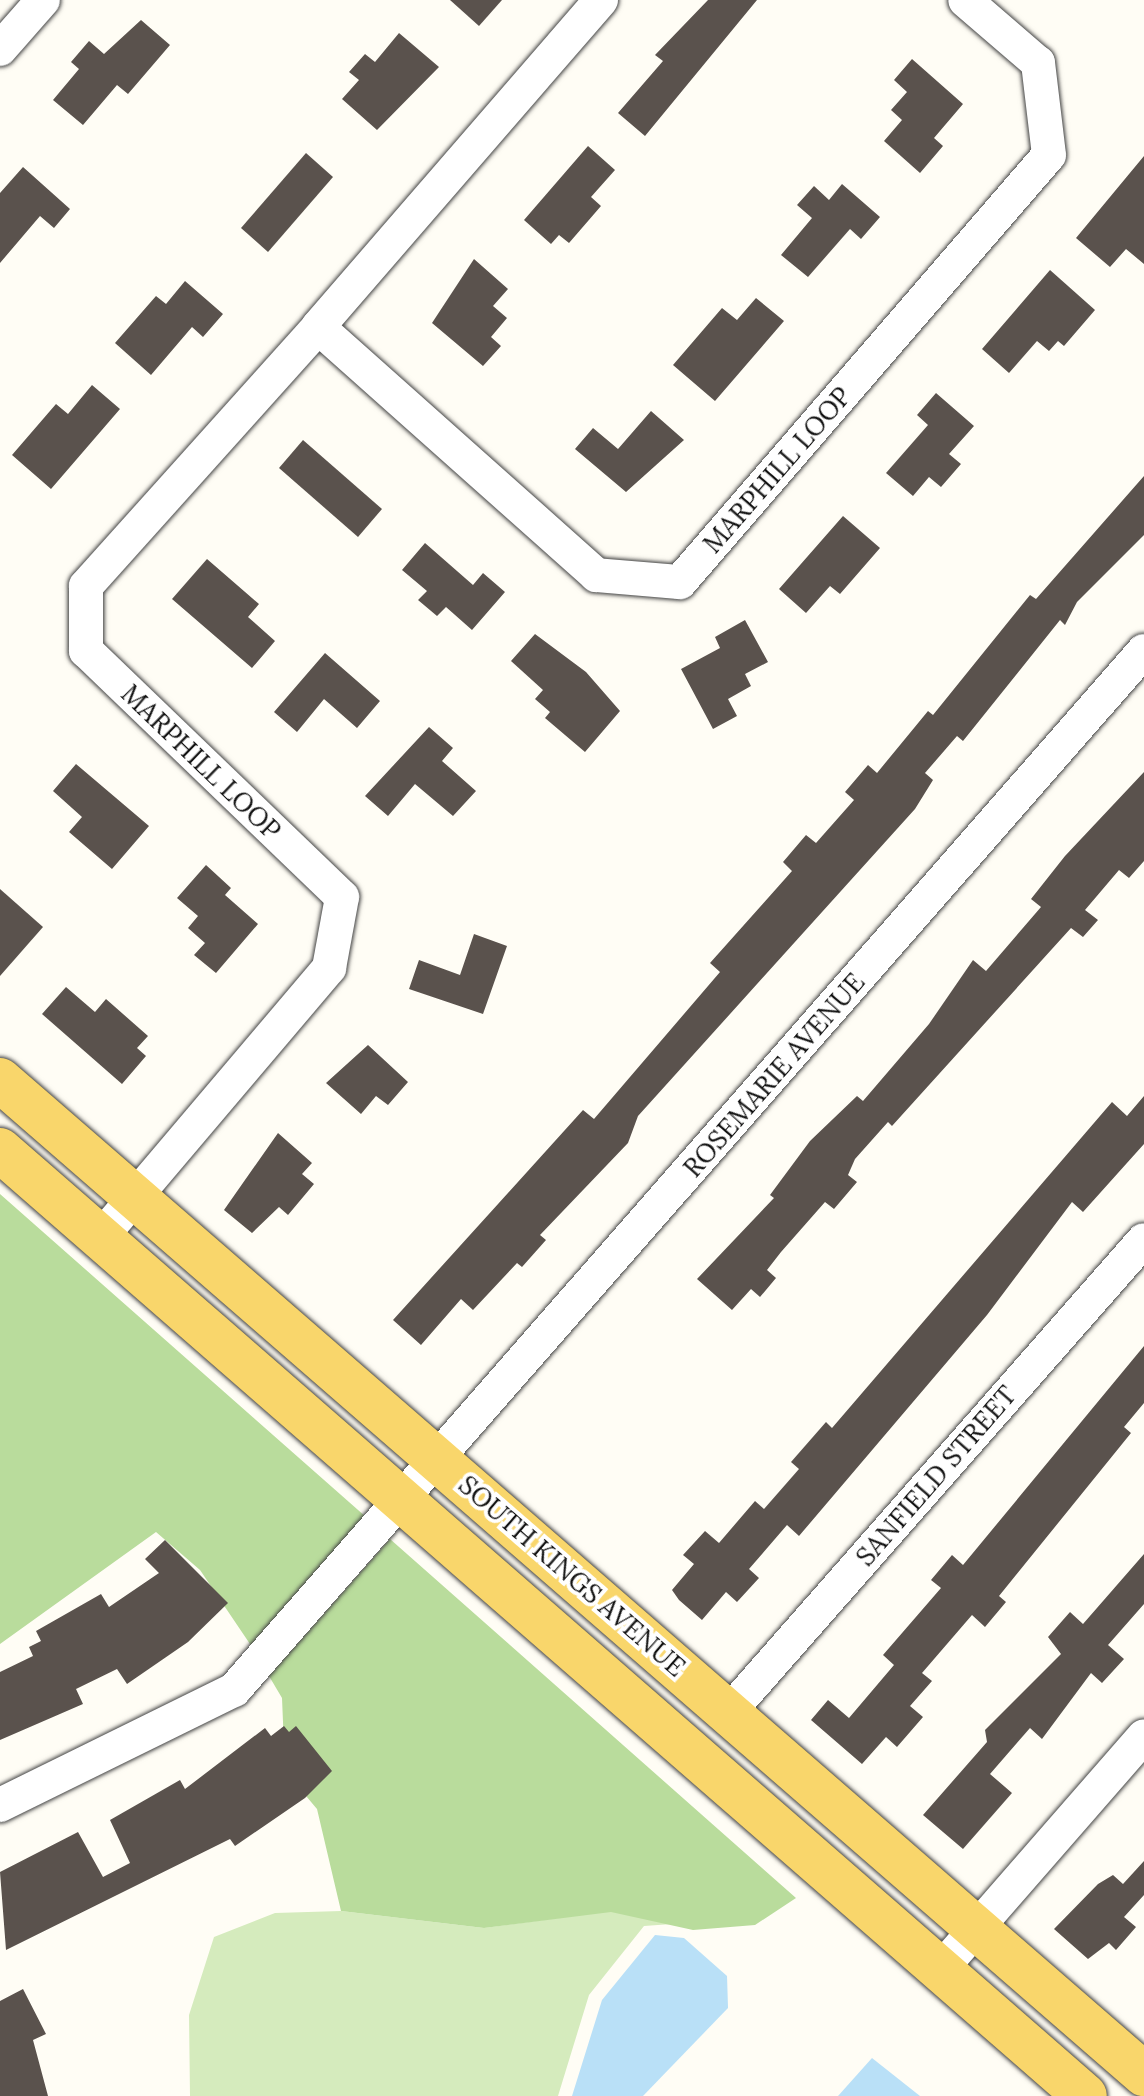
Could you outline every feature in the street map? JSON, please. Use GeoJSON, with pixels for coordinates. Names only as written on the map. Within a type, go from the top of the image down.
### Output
{"type":"FeatureCollection","features":[{"type":"Feature","properties":{"kind":"main road","name":"SOUTH KINGS AVENUE"},"geometry":{"type":"LineString","coordinates":[[0,1080],[1144,2074]]}},
{"type":"Feature","properties":{"kind":"main road","name":"SOUTH KINGS AVENUE"},"geometry":{"type":"LineString","coordinates":[[0,1150],[404,1499],[1085,2096]]}},
{"type":"Feature","properties":{"kind":"street"},"geometry":{"type":"LineString","coordinates":[[0,49],[43,0]]}},
{"type":"Feature","properties":{"kind":"street","name":"MARPHILL LOOP"},"geometry":{"type":"LineString","coordinates":[[101,1237],[329,968],[342,897],[86,651],[86,586],[318,327],[601,0]]}},
{"type":"Feature","properties":{"kind":"street","name":"MARPHILL LOOP"},"geometry":{"type":"LineString","coordinates":[[318,327],[596,575],[680,582],[1049,155],[1038,63],[965,0]]}},
{"type":"Feature","properties":{"kind":"street","name":"ROSEMARIE AVENUE"},"geometry":{"type":"LineString","coordinates":[[0,1805],[234,1690],[1144,651]]}},
{"type":"Feature","properties":{"kind":"street","name":"SANFIELD STREET"},"geometry":{"type":"LineString","coordinates":[[729,1712],[1144,1240]]}},
{"type":"Feature","properties":{"kind":"street"},"geometry":{"type":"LineString","coordinates":[[940,1970],[1144,1736]]}},
{"type":"Feature","properties":{"kind":"green space"},"geometry":{"type":"Polygon","coordinates":[[[0,1194],[366,1517],[252,1647],[200,1570],[156,1532],[0,1644],[0,1194]]]}},
{"type":"Feature","properties":{"kind":"green space"},"geometry":{"type":"Polygon","coordinates":[[[390,1539],[796,1898],[755,1925],[693,1930],[611,1912],[484,1928],[341,1911],[317,1809],[285,1771],[282,1698],[269,1676],[390,1539]]]}},
{"type":"Feature","properties":{"kind":"green space"},"geometry":{"type":"Polygon","coordinates":[[[341,1911],[484,1928],[610,1911],[672,1924],[644,1926],[589,1995],[558,2096],[190,2096],[189,2015],[214,1937],[275,1913],[341,1911]]]}},
{"type":"Feature","properties":{"kind":"water"},"geometry":{"type":"Polygon","coordinates":[[[655,1935],[684,1938],[727,1976],[728,2008],[643,2096],[572,2096],[602,2000],[655,1935]]]}},
{"type":"Feature","properties":{"kind":"water"},"geometry":{"type":"Polygon","coordinates":[[[872,2058],[920,2096],[838,2096],[872,2058]]]}},
{"type":"Feature","properties":{"kind":"building"},"geometry":{"type":"Polygon","coordinates":[[[450,0],[502,0],[479,26],[450,0]]]}},
{"type":"Feature","properties":{"kind":"building"},"geometry":{"type":"Polygon","coordinates":[[[708,0],[757,0],[645,136],[618,113],[663,61],[655,55],[708,0]]]}},
{"type":"Feature","properties":{"kind":"building"},"geometry":{"type":"Polygon","coordinates":[[[141,20],[170,45],[128,94],[117,85],[83,125],[53,100],[79,69],[71,62],[89,41],[104,54],[141,20]]]}},
{"type":"Feature","properties":{"kind":"building"},"geometry":{"type":"Polygon","coordinates":[[[399,33],[439,67],[377,130],[342,99],[359,80],[349,72],[365,54],[375,62],[399,33]]]}},
{"type":"Feature","properties":{"kind":"building"},"geometry":{"type":"Polygon","coordinates":[[[912,59],[963,104],[934,138],[943,146],[920,173],[884,141],[902,120],[891,110],[907,92],[894,80],[912,59]]]}},
{"type":"Feature","properties":{"kind":"building"},"geometry":{"type":"Polygon","coordinates":[[[588,146],[615,170],[591,197],[601,206],[569,243],[559,235],[551,244],[524,220],[588,146]]]}},
{"type":"Feature","properties":{"kind":"building"},"geometry":{"type":"Polygon","coordinates":[[[306,153],[333,177],[268,252],[241,228],[306,153]]]}},
{"type":"Feature","properties":{"kind":"building"},"geometry":{"type":"Polygon","coordinates":[[[1144,156],[1144,264],[1126,249],[1110,267],[1076,238],[1144,156]]]}},
{"type":"Feature","properties":{"kind":"building"},"geometry":{"type":"Polygon","coordinates":[[[23,167],[70,209],[54,228],[40,216],[0,263],[0,193],[23,167]]]}},
{"type":"Feature","properties":{"kind":"building"},"geometry":{"type":"Polygon","coordinates":[[[842,184],[880,217],[861,239],[850,229],[808,277],[781,255],[812,218],[797,205],[814,186],[829,200],[842,184]]]}},
{"type":"Feature","properties":{"kind":"building"},"geometry":{"type":"Polygon","coordinates":[[[474,259],[508,289],[493,306],[507,318],[491,337],[501,346],[483,366],[432,323],[474,259]]]}},
{"type":"Feature","properties":{"kind":"building"},"geometry":{"type":"Polygon","coordinates":[[[1050,270],[1095,310],[1064,346],[1058,341],[1049,351],[1037,341],[1009,373],[982,349],[1050,270]]]}},
{"type":"Feature","properties":{"kind":"building"},"geometry":{"type":"Polygon","coordinates":[[[185,281],[223,314],[203,337],[192,327],[151,375],[115,343],[156,296],[166,304],[185,281]]]}},
{"type":"Feature","properties":{"kind":"building"},"geometry":{"type":"Polygon","coordinates":[[[756,298],[784,321],[715,401],[673,365],[722,308],[737,320],[756,298]]]}},
{"type":"Feature","properties":{"kind":"building"},"geometry":{"type":"Polygon","coordinates":[[[92,385],[120,409],[51,489],[12,455],[56,404],[68,414],[92,385]]]}},
{"type":"Feature","properties":{"kind":"building"},"geometry":{"type":"Polygon","coordinates":[[[936,393],[974,426],[949,454],[961,464],[941,487],[929,477],[913,496],[886,473],[928,425],[917,415],[936,393]]]}},
{"type":"Feature","properties":{"kind":"building"},"geometry":{"type":"Polygon","coordinates":[[[651,411],[684,440],[626,492],[575,449],[593,428],[618,449],[651,411]]]}},
{"type":"Feature","properties":{"kind":"building"},"geometry":{"type":"Polygon","coordinates":[[[303,440],[382,509],[358,537],[279,468],[303,440]]]}},
{"type":"Feature","properties":{"kind":"building"},"geometry":{"type":"Polygon","coordinates":[[[1144,476],[1144,535],[1077,602],[1065,625],[1060,620],[963,741],[957,736],[925,773],[933,780],[915,809],[638,1116],[628,1143],[540,1235],[546,1240],[522,1267],[517,1263],[473,1310],[461,1299],[421,1345],[393,1320],[583,1110],[594,1119],[720,972],[710,963],[792,871],[783,862],[806,835],[816,843],[854,800],[845,792],[868,765],[877,773],[928,711],[933,715],[1030,595],[1036,599],[1144,476]]]}},
{"type":"Feature","properties":{"kind":"building"},"geometry":{"type":"Polygon","coordinates":[[[843,516],[880,548],[840,594],[830,586],[806,613],[779,589],[843,516]]]}},
{"type":"Feature","properties":{"kind":"building"},"geometry":{"type":"Polygon","coordinates":[[[425,543],[473,585],[483,573],[505,592],[472,630],[446,607],[437,616],[418,600],[427,591],[402,570],[425,543]]]}},
{"type":"Feature","properties":{"kind":"building"},"geometry":{"type":"Polygon","coordinates":[[[207,559],[259,604],[248,617],[275,641],[252,668],[172,599],[207,559]]]}},
{"type":"Feature","properties":{"kind":"building"},"geometry":{"type":"Polygon","coordinates":[[[745,620],[768,662],[745,674],[751,686],[728,699],[737,716],[713,729],[681,669],[720,648],[715,637],[745,620]]]}},
{"type":"Feature","properties":{"kind":"building"},"geometry":{"type":"Polygon","coordinates":[[[535,634],[586,672],[620,711],[585,752],[545,718],[550,712],[535,699],[543,690],[511,661],[535,634]]]}},
{"type":"Feature","properties":{"kind":"building"},"geometry":{"type":"Polygon","coordinates":[[[325,653],[380,701],[357,728],[324,699],[297,732],[274,712],[325,653]]]}},
{"type":"Feature","properties":{"kind":"building"},"geometry":{"type":"Polygon","coordinates":[[[429,727],[453,748],[442,761],[476,791],[453,816],[415,784],[388,816],[365,796],[429,727]]]}},
{"type":"Feature","properties":{"kind":"building"},"geometry":{"type":"Polygon","coordinates":[[[76,764],[149,826],[112,869],[69,832],[82,817],[53,791],[76,764]]]}},
{"type":"Feature","properties":{"kind":"building"},"geometry":{"type":"Polygon","coordinates":[[[1144,772],[1144,861],[1129,878],[1119,870],[1085,910],[1098,920],[1083,937],[1071,928],[892,1126],[888,1122],[855,1159],[848,1175],[857,1182],[834,1209],[825,1202],[781,1252],[767,1270],[776,1278],[760,1297],[751,1289],[732,1310],[697,1279],[774,1198],[770,1195],[810,1141],[857,1096],[863,1101],[929,1024],[973,960],[986,971],[1041,907],[1031,899],[1065,856],[1144,772]]]}},
{"type":"Feature","properties":{"kind":"building"},"geometry":{"type":"Polygon","coordinates":[[[206,865],[231,888],[225,895],[258,924],[216,973],[194,955],[205,943],[188,928],[198,916],[177,898],[206,865]]]}},
{"type":"Feature","properties":{"kind":"building"},"geometry":{"type":"Polygon","coordinates":[[[0,889],[43,927],[0,976],[0,889]]]}},
{"type":"Feature","properties":{"kind":"building"},"geometry":{"type":"Polygon","coordinates":[[[474,934],[507,946],[483,1014],[409,989],[419,960],[460,975],[474,934]]]}},
{"type":"Feature","properties":{"kind":"building"},"geometry":{"type":"Polygon","coordinates":[[[66,987],[95,1012],[106,999],[148,1036],[137,1048],[146,1056],[122,1084],[42,1014],[66,987]]]}},
{"type":"Feature","properties":{"kind":"building"},"geometry":{"type":"Polygon","coordinates":[[[368,1045],[408,1082],[388,1105],[376,1096],[361,1114],[326,1083],[368,1045]]]}},
{"type":"Feature","properties":{"kind":"building"},"geometry":{"type":"Polygon","coordinates":[[[1144,1096],[1144,1144],[1083,1212],[1072,1202],[987,1315],[799,1536],[787,1525],[749,1569],[759,1578],[737,1602],[726,1592],[702,1620],[679,1600],[672,1590],[694,1564],[683,1555],[705,1531],[719,1543],[755,1501],[764,1509],[799,1469],[791,1462],[826,1422],[832,1428],[1112,1102],[1127,1116],[1144,1096]]]}},
{"type":"Feature","properties":{"kind":"building"},"geometry":{"type":"Polygon","coordinates":[[[278,1133],[312,1163],[302,1174],[314,1184],[288,1215],[279,1207],[252,1233],[224,1210],[278,1133]]]}},
{"type":"Feature","properties":{"kind":"building"},"geometry":{"type":"Polygon","coordinates":[[[1144,1346],[1144,1403],[1124,1427],[1131,1433],[999,1596],[1006,1602],[985,1627],[972,1615],[922,1673],[932,1681],[910,1706],[923,1717],[897,1747],[886,1737],[862,1764],[811,1720],[828,1700],[849,1718],[894,1665],[883,1655],[941,1588],[931,1580],[952,1555],[963,1565],[1144,1346]]]}},
{"type":"Feature","properties":{"kind":"building"},"geometry":{"type":"Polygon","coordinates":[[[165,1540],[228,1603],[188,1642],[127,1684],[117,1669],[76,1689],[83,1704],[0,1740],[0,1672],[33,1656],[29,1647],[41,1641],[36,1631],[101,1594],[109,1607],[159,1573],[145,1559],[165,1540]]]}},
{"type":"Feature","properties":{"kind":"building"},"geometry":{"type":"Polygon","coordinates":[[[1144,1554],[1144,1604],[1108,1645],[1124,1659],[1102,1683],[1091,1673],[1042,1739],[1030,1728],[990,1774],[1012,1793],[963,1849],[923,1815],[987,1742],[985,1730],[1061,1654],[1048,1637],[1070,1612],[1083,1624],[1144,1554]]]}},
{"type":"Feature","properties":{"kind":"building"},"geometry":{"type":"Polygon","coordinates":[[[284,1726],[289,1732],[296,1726],[332,1771],[305,1798],[235,1846],[230,1839],[6,1950],[0,1872],[78,1832],[103,1877],[130,1863],[110,1820],[180,1780],[185,1789],[265,1728],[271,1736],[284,1726]]]}},
{"type":"Feature","properties":{"kind":"building"},"geometry":{"type":"Polygon","coordinates":[[[1144,1861],[1144,1895],[1124,1917],[1136,1927],[1116,1950],[1109,1943],[1088,1959],[1054,1929],[1098,1884],[1113,1875],[1123,1884],[1144,1861]]]}},
{"type":"Feature","properties":{"kind":"building"},"geometry":{"type":"Polygon","coordinates":[[[23,1989],[46,2034],[33,2040],[48,2096],[0,2096],[0,2001],[23,1989]]]}}]}
